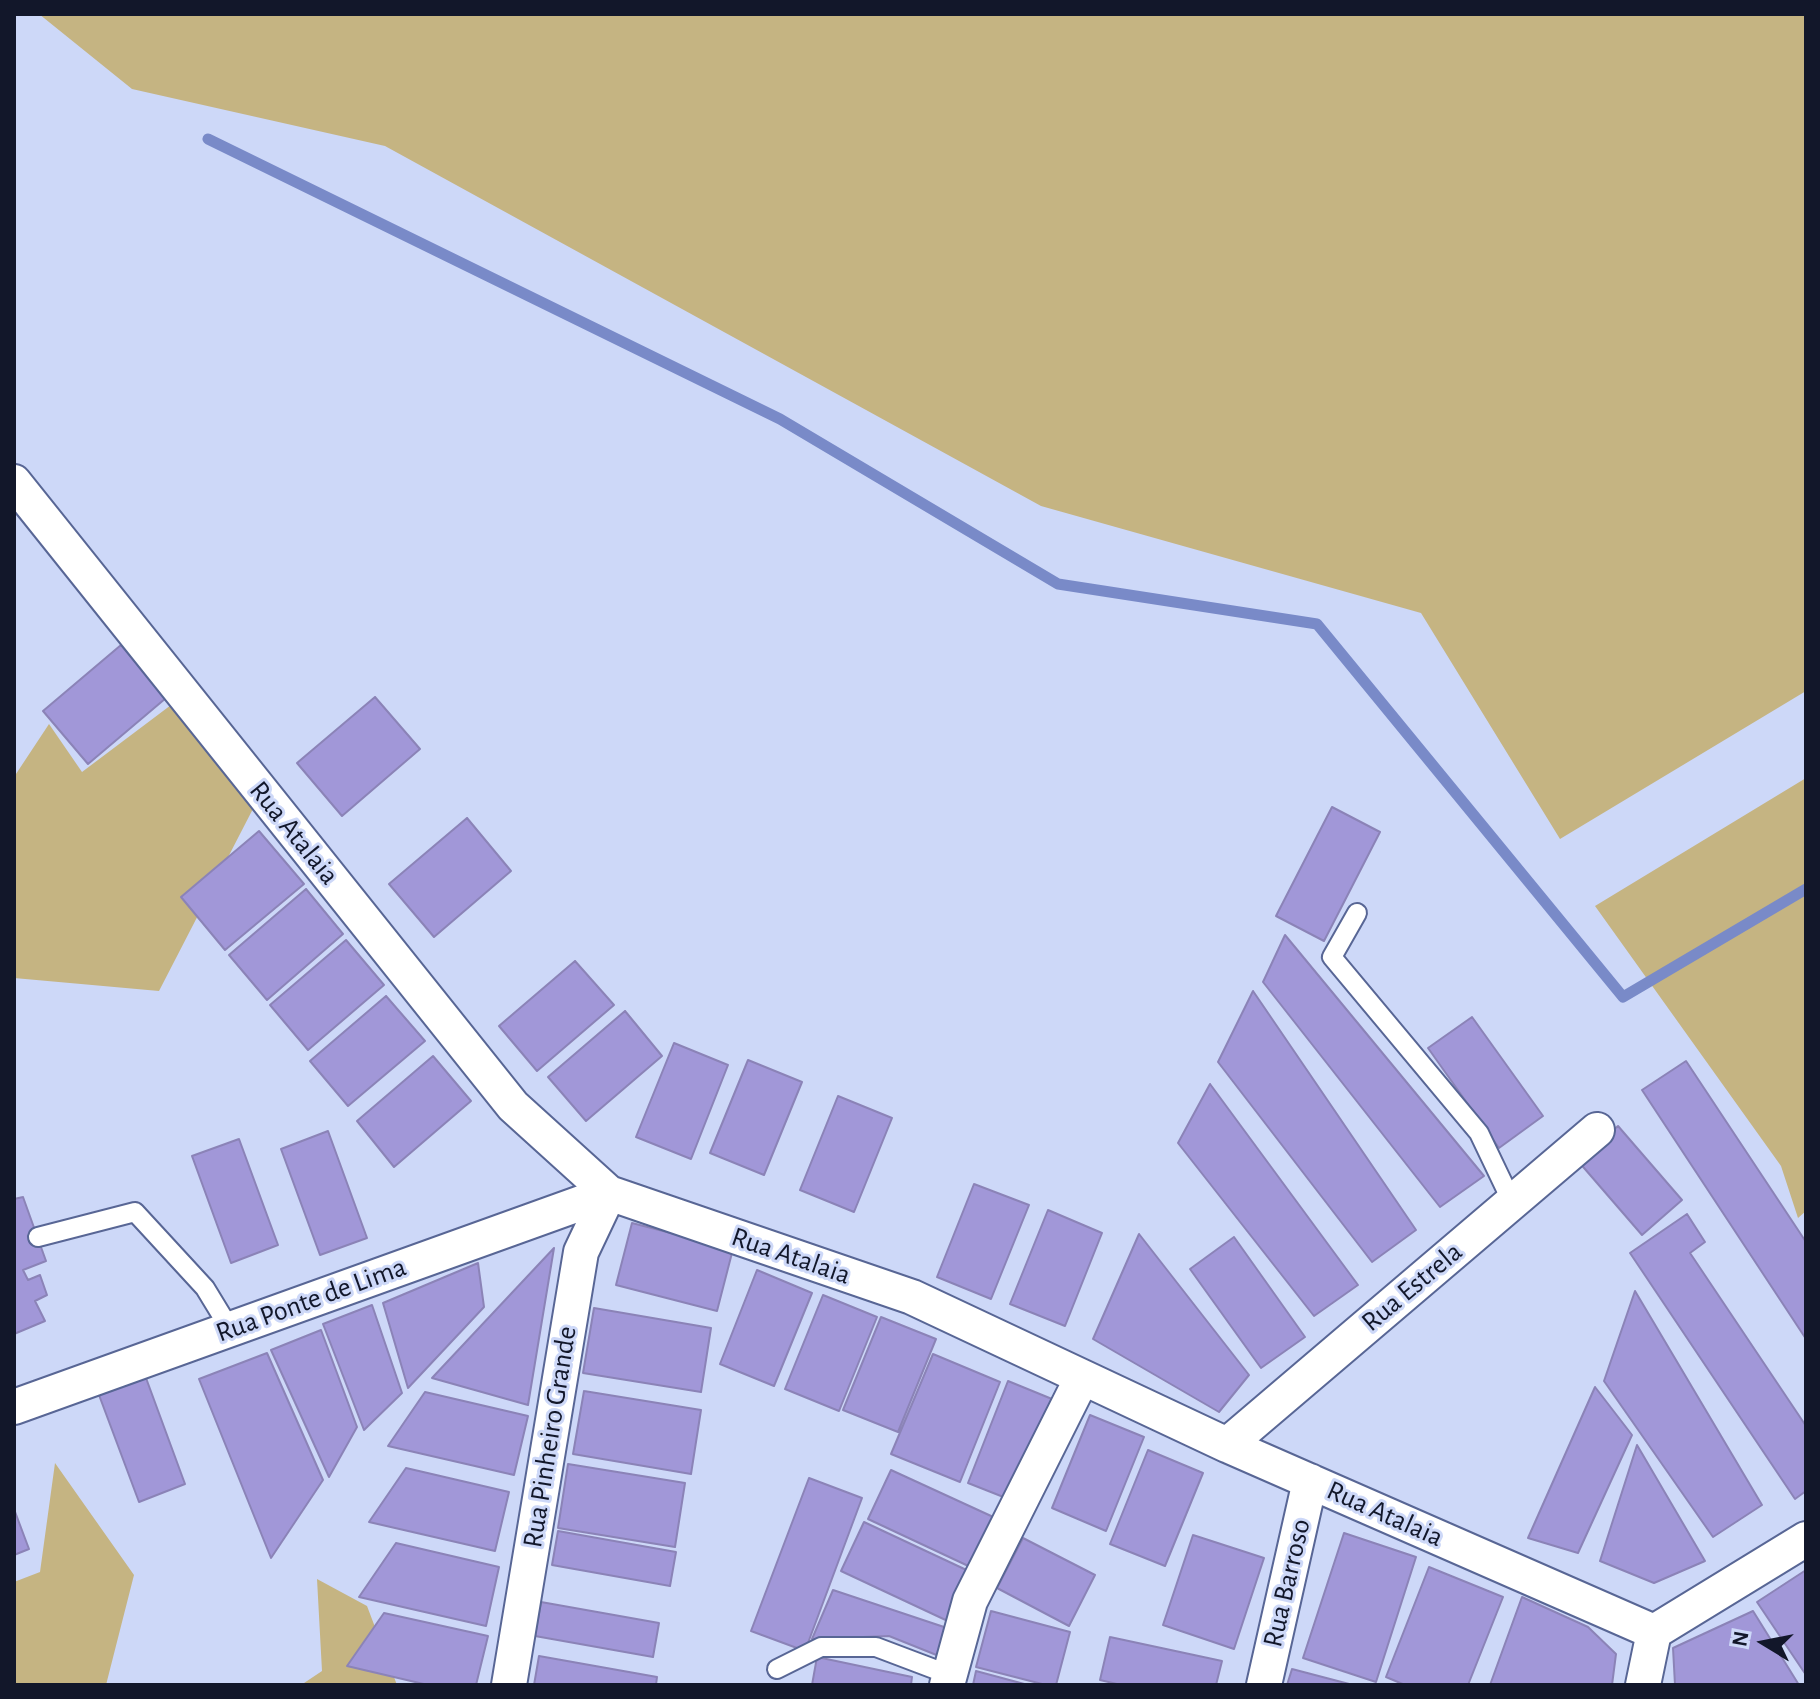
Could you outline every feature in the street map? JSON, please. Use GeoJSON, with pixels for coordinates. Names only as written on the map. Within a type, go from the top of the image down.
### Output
{"type":"FeatureCollection","features":[{"type":"Feature","properties":{"kind":"street","name":"Rua Atalaia"},"geometry":{"type":"LineString","coordinates":[[14,482],[513,1106],[609,1193],[912,1297],[1227,1445],[1654,1632]]}},
{"type":"Feature","properties":{"kind":"street","name":"Rua Estrela"},"geometry":{"type":"LineString","coordinates":[[1227,1445],[1597,1130]]}},
{"type":"Feature","properties":{"kind":"street","name":"Rua Ponte de Lima"},"geometry":{"type":"LineString","coordinates":[[14,1407],[609,1193]]}},
{"type":"Feature","properties":{"kind":"street","name":"Rua Pinheiro Grande"},"geometry":{"type":"LineString","coordinates":[[509,1685],[581,1252],[609,1193]]}},
{"type":"Feature","properties":{"kind":"street"},"geometry":{"type":"LineString","coordinates":[[948,1680],[970,1601],[1082,1378]]}},
{"type":"Feature","properties":{"kind":"street","name":"Rua Barroso"},"geometry":{"type":"LineString","coordinates":[[1264,1685],[1310,1481]]}},
{"type":"Feature","properties":{"kind":"street"},"geometry":{"type":"LineString","coordinates":[[1643,1685],[1654,1632],[1806,1539]]}},
{"type":"Feature","properties":{"kind":"lane"},"geometry":{"type":"LineString","coordinates":[[1357,913],[1332,957],[1479,1133],[1512,1202]]}},
{"type":"Feature","properties":{"kind":"lane"},"geometry":{"type":"LineString","coordinates":[[38,1237],[135,1212],[205,1288],[230,1329]]}},
{"type":"Feature","properties":{"kind":"lane"},"geometry":{"type":"LineString","coordinates":[[777,1669],[821,1647],[876,1647],[948,1680]]}},
{"type":"Feature","properties":{"kind":"shaded area"},"geometry":{"type":"Polygon","coordinates":[[[39,14],[1806,14],[1806,691],[1560,839],[1421,613],[1041,506],[385,146],[132,89],[39,14]]]}},
{"type":"Feature","properties":{"kind":"shaded area"},"geometry":{"type":"Polygon","coordinates":[[[175,702],[256,803],[159,991],[14,978],[14,777],[49,724],[82,772],[175,702]]]}},
{"type":"Feature","properties":{"kind":"shaded area"},"geometry":{"type":"Polygon","coordinates":[[[1806,778],[1806,1211],[1798,1218],[1781,1166],[1595,906],[1806,778]]]}},
{"type":"Feature","properties":{"kind":"shaded area"},"geometry":{"type":"Polygon","coordinates":[[[55,1463],[134,1575],[106,1685],[14,1685],[14,1582],[40,1572],[55,1463]]]}},
{"type":"Feature","properties":{"kind":"shaded area"},"geometry":{"type":"Polygon","coordinates":[[[317,1579],[367,1606],[397,1685],[301,1685],[322,1671],[317,1579]]]}},
{"type":"Feature","properties":{"kind":"building"},"geometry":{"type":"Polygon","coordinates":[[[121,645],[166,698],[88,764],[43,711],[121,645]]]}},
{"type":"Feature","properties":{"kind":"building"},"geometry":{"type":"Polygon","coordinates":[[[375,697],[420,749],[342,816],[297,763],[375,697]]]}},
{"type":"Feature","properties":{"kind":"building"},"geometry":{"type":"Polygon","coordinates":[[[1332,807],[1380,832],[1324,941],[1276,916],[1332,807]]]}},
{"type":"Feature","properties":{"kind":"building"},"geometry":{"type":"Polygon","coordinates":[[[467,818],[511,871],[434,937],[389,884],[467,818]]]}},
{"type":"Feature","properties":{"kind":"building"},"geometry":{"type":"Polygon","coordinates":[[[259,831],[304,884],[225,950],[181,897],[259,831]]]}},
{"type":"Feature","properties":{"kind":"building"},"geometry":{"type":"Polygon","coordinates":[[[306,889],[343,934],[267,1000],[229,955],[306,889]]]}},
{"type":"Feature","properties":{"kind":"building"},"geometry":{"type":"Polygon","coordinates":[[[1285,935],[1484,1176],[1440,1207],[1263,982],[1285,935]]]}},
{"type":"Feature","properties":{"kind":"building"},"geometry":{"type":"Polygon","coordinates":[[[346,940],[384,985],[308,1050],[270,1005],[346,940]]]}},
{"type":"Feature","properties":{"kind":"building"},"geometry":{"type":"Polygon","coordinates":[[[575,961],[614,1005],[537,1071],[499,1026],[575,961]]]}},
{"type":"Feature","properties":{"kind":"building"},"geometry":{"type":"Polygon","coordinates":[[[1253,991],[1416,1230],[1372,1262],[1218,1062],[1253,991]]]}},
{"type":"Feature","properties":{"kind":"building"},"geometry":{"type":"Polygon","coordinates":[[[386,996],[425,1041],[348,1106],[310,1061],[386,996]]]}},
{"type":"Feature","properties":{"kind":"building"},"geometry":{"type":"Polygon","coordinates":[[[625,1011],[662,1056],[586,1121],[548,1077],[625,1011]]]}},
{"type":"Feature","properties":{"kind":"building"},"geometry":{"type":"Polygon","coordinates":[[[1472,1017],[1543,1116],[1499,1148],[1428,1048],[1472,1017]]]}},
{"type":"Feature","properties":{"kind":"building"},"geometry":{"type":"Polygon","coordinates":[[[674,1043],[728,1065],[691,1159],[636,1137],[674,1043]]]}},
{"type":"Feature","properties":{"kind":"building"},"geometry":{"type":"Polygon","coordinates":[[[433,1056],[471,1101],[394,1167],[357,1121],[433,1056]]]}},
{"type":"Feature","properties":{"kind":"building"},"geometry":{"type":"Polygon","coordinates":[[[748,1060],[802,1082],[764,1175],[710,1153],[748,1060]]]}},
{"type":"Feature","properties":{"kind":"building"},"geometry":{"type":"Polygon","coordinates":[[[1686,1061],[1806,1242],[1806,1339],[1642,1090],[1686,1061]]]}},
{"type":"Feature","properties":{"kind":"building"},"geometry":{"type":"Polygon","coordinates":[[[1210,1084],[1358,1285],[1314,1316],[1178,1143],[1210,1084]]]}},
{"type":"Feature","properties":{"kind":"building"},"geometry":{"type":"Polygon","coordinates":[[[838,1096],[892,1118],[854,1212],[800,1190],[838,1096]]]}},
{"type":"Feature","properties":{"kind":"building"},"geometry":{"type":"Polygon","coordinates":[[[1618,1126],[1682,1200],[1642,1235],[1578,1161],[1618,1126]]]}},
{"type":"Feature","properties":{"kind":"building"},"geometry":{"type":"Polygon","coordinates":[[[328,1131],[367,1238],[320,1255],[281,1149],[328,1131]]]}},
{"type":"Feature","properties":{"kind":"building"},"geometry":{"type":"Polygon","coordinates":[[[239,1139],[278,1245],[231,1263],[192,1156],[239,1139]]]}},
{"type":"Feature","properties":{"kind":"building"},"geometry":{"type":"Polygon","coordinates":[[[974,1184],[1029,1205],[991,1299],[937,1277],[974,1184]]]}},
{"type":"Feature","properties":{"kind":"building"},"geometry":{"type":"Polygon","coordinates":[[[23,1197],[46,1261],[23,1270],[28,1280],[40,1275],[47,1295],[35,1301],[45,1321],[14,1334],[14,1199],[23,1197]]]}},
{"type":"Feature","properties":{"kind":"building"},"geometry":{"type":"Polygon","coordinates":[[[1048,1210],[1102,1233],[1065,1326],[1010,1304],[1048,1210]]]}},
{"type":"Feature","properties":{"kind":"building"},"geometry":{"type":"Polygon","coordinates":[[[1687,1214],[1705,1242],[1690,1253],[1806,1426],[1806,1491],[1795,1499],[1630,1253],[1687,1214]]]}},
{"type":"Feature","properties":{"kind":"building"},"geometry":{"type":"Polygon","coordinates":[[[632,1223],[733,1249],[717,1311],[616,1285],[632,1223]]]}},
{"type":"Feature","properties":{"kind":"building"},"geometry":{"type":"Polygon","coordinates":[[[1139,1234],[1249,1375],[1219,1412],[1093,1339],[1139,1234]]]}},
{"type":"Feature","properties":{"kind":"building"},"geometry":{"type":"Polygon","coordinates":[[[1234,1237],[1305,1337],[1261,1368],[1190,1269],[1234,1237]]]}},
{"type":"Feature","properties":{"kind":"building"},"geometry":{"type":"Polygon","coordinates":[[[554,1248],[528,1405],[432,1378],[554,1248]]]}},
{"type":"Feature","properties":{"kind":"building"},"geometry":{"type":"Polygon","coordinates":[[[478,1263],[484,1307],[408,1388],[383,1303],[478,1263]]]}},
{"type":"Feature","properties":{"kind":"building"},"geometry":{"type":"Polygon","coordinates":[[[757,1270],[812,1293],[774,1386],[720,1364],[757,1270]]]}},
{"type":"Feature","properties":{"kind":"building"},"geometry":{"type":"Polygon","coordinates":[[[1635,1291],[1762,1505],[1713,1537],[1604,1381],[1635,1291]]]}},
{"type":"Feature","properties":{"kind":"building"},"geometry":{"type":"Polygon","coordinates":[[[823,1295],[877,1317],[839,1411],[785,1389],[823,1295]]]}},
{"type":"Feature","properties":{"kind":"building"},"geometry":{"type":"Polygon","coordinates":[[[372,1305],[402,1393],[364,1430],[323,1324],[372,1305]]]}},
{"type":"Feature","properties":{"kind":"building"},"geometry":{"type":"Polygon","coordinates":[[[594,1308],[711,1328],[701,1392],[583,1373],[594,1308]]]}},
{"type":"Feature","properties":{"kind":"building"},"geometry":{"type":"Polygon","coordinates":[[[881,1317],[936,1339],[898,1432],[843,1410],[881,1317]]]}},
{"type":"Feature","properties":{"kind":"building"},"geometry":{"type":"Polygon","coordinates":[[[321,1330],[357,1427],[329,1477],[271,1350],[321,1330]]]}},
{"type":"Feature","properties":{"kind":"building"},"geometry":{"type":"Polygon","coordinates":[[[267,1353],[323,1480],[271,1558],[199,1379],[267,1353]]]}},
{"type":"Feature","properties":{"kind":"building"},"geometry":{"type":"Polygon","coordinates":[[[933,1354],[1000,1382],[960,1482],[891,1454],[933,1354]]]}},
{"type":"Feature","properties":{"kind":"building"},"geometry":{"type":"Polygon","coordinates":[[[146,1378],[185,1484],[139,1502],[99,1395],[146,1378]]]}},
{"type":"Feature","properties":{"kind":"building"},"geometry":{"type":"Polygon","coordinates":[[[1008,1381],[1052,1399],[1011,1500],[968,1483],[1008,1381]]]}},
{"type":"Feature","properties":{"kind":"building"},"geometry":{"type":"Polygon","coordinates":[[[1595,1387],[1632,1435],[1578,1553],[1528,1538],[1595,1387]]]}},
{"type":"Feature","properties":{"kind":"building"},"geometry":{"type":"Polygon","coordinates":[[[584,1391],[701,1410],[691,1474],[573,1454],[584,1391]]]}},
{"type":"Feature","properties":{"kind":"building"},"geometry":{"type":"Polygon","coordinates":[[[425,1392],[528,1416],[514,1475],[388,1446],[425,1392]]]}},
{"type":"Feature","properties":{"kind":"building"},"geometry":{"type":"Polygon","coordinates":[[[1090,1415],[1144,1437],[1106,1531],[1052,1508],[1090,1415]]]}},
{"type":"Feature","properties":{"kind":"building"},"geometry":{"type":"Polygon","coordinates":[[[1637,1445],[1705,1561],[1654,1583],[1600,1561],[1637,1445]]]}},
{"type":"Feature","properties":{"kind":"building"},"geometry":{"type":"Polygon","coordinates":[[[1148,1450],[1203,1473],[1165,1566],[1110,1544],[1148,1450]]]}},
{"type":"Feature","properties":{"kind":"building"},"geometry":{"type":"Polygon","coordinates":[[[568,1464],[685,1483],[675,1547],[558,1528],[568,1464]]]}},
{"type":"Feature","properties":{"kind":"building"},"geometry":{"type":"Polygon","coordinates":[[[406,1468],[509,1492],[495,1551],[369,1522],[406,1468]]]}},
{"type":"Feature","properties":{"kind":"building"},"geometry":{"type":"Polygon","coordinates":[[[891,1470],[1002,1521],[979,1571],[868,1519],[891,1470]]]}},
{"type":"Feature","properties":{"kind":"building"},"geometry":{"type":"Polygon","coordinates":[[[809,1478],[862,1498],[805,1651],[751,1631],[809,1478]]]}},
{"type":"Feature","properties":{"kind":"building"},"geometry":{"type":"Polygon","coordinates":[[[14,1509],[29,1549],[14,1555],[14,1509]]]}},
{"type":"Feature","properties":{"kind":"building"},"geometry":{"type":"Polygon","coordinates":[[[864,1522],[975,1574],[952,1623],[841,1571],[864,1522]]]}},
{"type":"Feature","properties":{"kind":"building"},"geometry":{"type":"Polygon","coordinates":[[[558,1531],[676,1552],[670,1586],[552,1565],[558,1531]]]}},
{"type":"Feature","properties":{"kind":"building"},"geometry":{"type":"Polygon","coordinates":[[[1344,1533],[1416,1557],[1376,1682],[1303,1658],[1344,1533]]]}},
{"type":"Feature","properties":{"kind":"building"},"geometry":{"type":"Polygon","coordinates":[[[1193,1535],[1264,1558],[1234,1649],[1163,1625],[1193,1535]]]}},
{"type":"Feature","properties":{"kind":"building"},"geometry":{"type":"Polygon","coordinates":[[[1023,1538],[1095,1575],[1069,1626],[997,1588],[1023,1538]]]}},
{"type":"Feature","properties":{"kind":"building"},"geometry":{"type":"Polygon","coordinates":[[[396,1543],[499,1567],[486,1626],[359,1597],[396,1543]]]}},
{"type":"Feature","properties":{"kind":"building"},"geometry":{"type":"Polygon","coordinates":[[[1429,1567],[1503,1597],[1468,1685],[1405,1685],[1386,1677],[1429,1567]]]}},
{"type":"Feature","properties":{"kind":"building"},"geometry":{"type":"Polygon","coordinates":[[[1806,1570],[1806,1675],[1757,1602],[1806,1570]]]}},
{"type":"Feature","properties":{"kind":"building"},"geometry":{"type":"Polygon","coordinates":[[[833,1590],[947,1628],[939,1656],[889,1636],[812,1639],[833,1590]]]}},
{"type":"Feature","properties":{"kind":"building"},"geometry":{"type":"Polygon","coordinates":[[[1522,1597],[1588,1627],[1616,1654],[1612,1685],[1490,1685],[1522,1597]]]}},
{"type":"Feature","properties":{"kind":"building"},"geometry":{"type":"Polygon","coordinates":[[[541,1602],[659,1623],[653,1657],[535,1636],[541,1602]]]}},
{"type":"Feature","properties":{"kind":"building"},"geometry":{"type":"Polygon","coordinates":[[[991,1611],[1070,1632],[1056,1685],[976,1667],[991,1611]]]}},
{"type":"Feature","properties":{"kind":"building"},"geometry":{"type":"Polygon","coordinates":[[[1753,1611],[1799,1685],[1675,1685],[1673,1648],[1753,1611]]]}},
{"type":"Feature","properties":{"kind":"building"},"geometry":{"type":"Polygon","coordinates":[[[384,1613],[488,1636],[476,1685],[428,1685],[347,1666],[384,1613]]]}},
{"type":"Feature","properties":{"kind":"building"},"geometry":{"type":"Polygon","coordinates":[[[1110,1637],[1222,1661],[1216,1685],[1121,1685],[1100,1680],[1110,1637]]]}},
{"type":"Feature","properties":{"kind":"building"},"geometry":{"type":"Polygon","coordinates":[[[539,1656],[657,1677],[656,1685],[534,1685],[539,1656]]]}},
{"type":"Feature","properties":{"kind":"building"},"geometry":{"type":"Polygon","coordinates":[[[817,1657],[912,1677],[911,1685],[812,1685],[817,1657]]]}},
{"type":"Feature","properties":{"kind":"building"},"geometry":{"type":"Polygon","coordinates":[[[1292,1669],[1353,1685],[1287,1685],[1292,1669]]]}},
{"type":"Feature","properties":{"kind":"building"},"geometry":{"type":"Polygon","coordinates":[[[976,1671],[1028,1685],[973,1685],[976,1671]]]}},
{"type":"Feature","properties":{"kind":"waterway"},"geometry":{"type":"LineString","coordinates":[[208,139],[780,419],[1058,584],[1317,624],[1623,997],[1806,889]]}}]}
